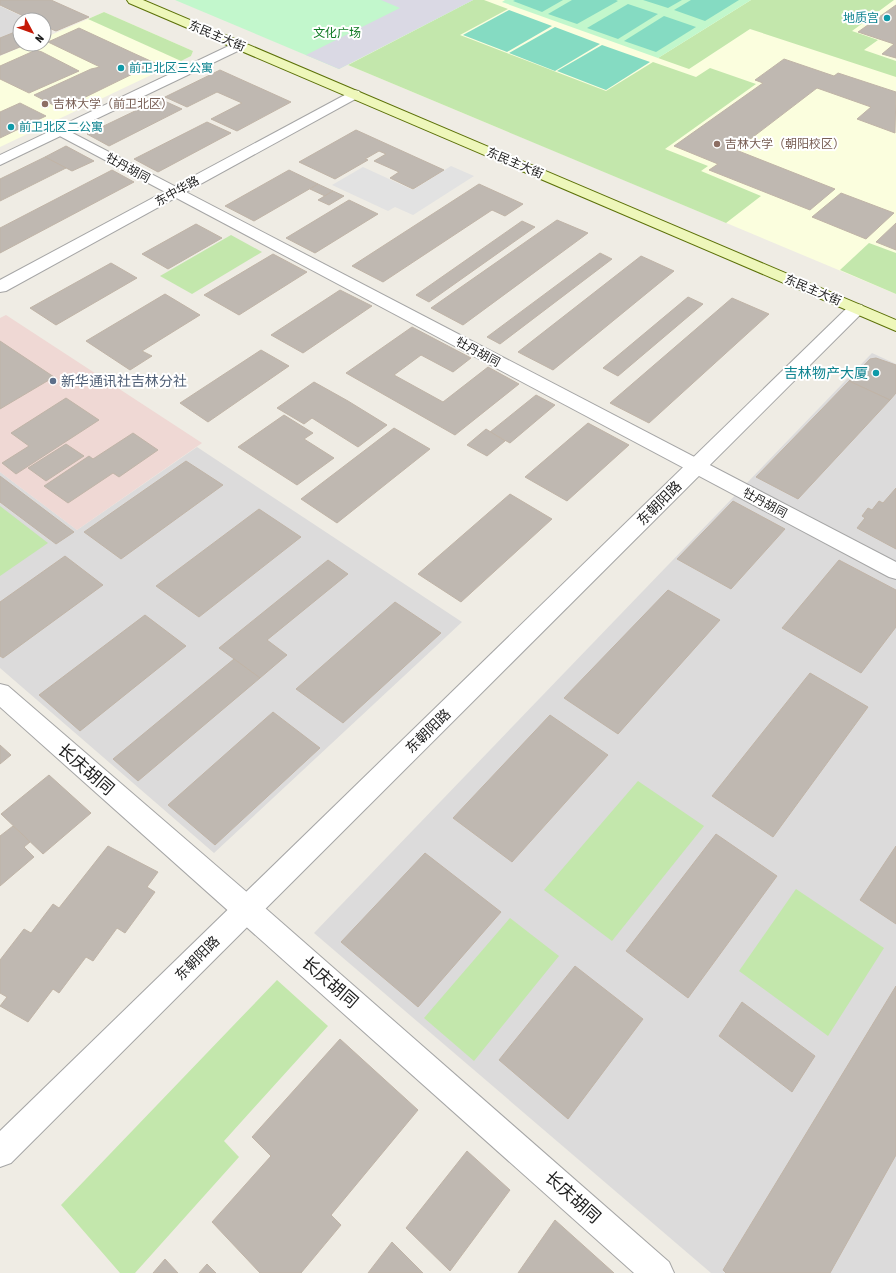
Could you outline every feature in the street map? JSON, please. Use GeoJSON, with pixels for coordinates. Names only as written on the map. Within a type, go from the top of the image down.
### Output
{"type":"FeatureCollection","features":[{"type":"Feature","properties":{"kind":"main road","name":"东民主大街"},"geometry":{"type":"LineString","coordinates":[[134,0],[896,326]]}},
{"type":"Feature","properties":{"kind":"street"},"geometry":{"type":"LineString","coordinates":[[0,161],[239,45]]}},
{"type":"Feature","properties":{"kind":"street","name":"东中华路"},"geometry":{"type":"LineString","coordinates":[[0,287],[354,94]]}},
{"type":"Feature","properties":{"kind":"street","name":"牡丹胡同"},"geometry":{"type":"LineString","coordinates":[[61,131],[174,192],[896,571]]}},
{"type":"Feature","properties":{"kind":"street","name":"东朝阳路"},"geometry":{"type":"LineString","coordinates":[[0,1152],[856,309]]}},
{"type":"Feature","properties":{"kind":"street","name":"长庆胡同"},"geometry":{"type":"LineString","coordinates":[[0,693],[247,909],[658,1273]]}},
{"type":"Feature","properties":{"kind":"shaded area"},"geometry":{"type":"Polygon","coordinates":[[[381,0],[473,0],[339,69],[306,55],[400,8],[381,0]]]}},
{"type":"Feature","properties":{"kind":"shaded area","name":"吉林大学（朝阳校区）"},"geometry":{"type":"Polygon","coordinates":[[[473,0],[896,0],[896,294],[348,65],[473,0]]]}},
{"type":"Feature","properties":{"kind":"shaded area"},"geometry":{"type":"Polygon","coordinates":[[[0,6],[13,12],[12,51],[0,56],[0,6]]]}},
{"type":"Feature","properties":{"kind":"shaded area","name":"吉林大学（前卫北区）"},"geometry":{"type":"Polygon","coordinates":[[[104,12],[193,51],[191,56],[0,147],[0,56],[12,51],[52,52],[52,35],[104,12]]]}},
{"type":"Feature","properties":{"kind":"shaded area"},"geometry":{"type":"Polygon","coordinates":[[[451,166],[474,176],[413,215],[395,207],[388,211],[332,185],[363,167],[413,190],[451,166]]]}},
{"type":"Feature","properties":{"kind":"shaded area","name":"新华通讯社吉林分社"},"geometry":{"type":"Polygon","coordinates":[[[6,315],[202,443],[77,530],[0,472],[0,318],[6,315]]]}},
{"type":"Feature","properties":{"kind":"shaded area"},"geometry":{"type":"Polygon","coordinates":[[[872,353],[896,364],[896,1273],[711,1273],[314,933],[872,353]]]}},
{"type":"Feature","properties":{"kind":"shaded area"},"geometry":{"type":"Polygon","coordinates":[[[197,447],[462,622],[214,853],[0,668],[0,472],[77,530],[197,447]]]}},
{"type":"Feature","properties":{"kind":"green space","name":"文化广场"},"geometry":{"type":"Polygon","coordinates":[[[175,0],[473,0],[339,69],[175,0]]]}},
{"type":"Feature","properties":{"kind":"green space"},"geometry":{"type":"Polygon","coordinates":[[[473,0],[484,0],[508,9],[460,35],[606,91],[653,62],[696,77],[710,68],[756,84],[665,149],[708,166],[701,171],[761,196],[726,223],[348,65],[473,0]]]}},
{"type":"Feature","properties":{"kind":"green space"},"geometry":{"type":"Polygon","coordinates":[[[505,0],[751,0],[658,58],[502,2],[505,0]]]}},
{"type":"Feature","properties":{"kind":"green space"},"geometry":{"type":"Polygon","coordinates":[[[563,0],[542,12],[513,1],[563,0]]]}},
{"type":"Feature","properties":{"kind":"green space"},"geometry":{"type":"Polygon","coordinates":[[[572,0],[618,1],[577,24],[548,14],[572,0]]]}},
{"type":"Feature","properties":{"kind":"green space"},"geometry":{"type":"Polygon","coordinates":[[[643,0],[682,0],[668,8],[643,0]]]}},
{"type":"Feature","properties":{"kind":"green space"},"geometry":{"type":"Polygon","coordinates":[[[691,0],[739,0],[705,21],[674,10],[691,0]]]}},
{"type":"Feature","properties":{"kind":"green space"},"geometry":{"type":"Polygon","coordinates":[[[751,0],[894,0],[852,31],[878,40],[864,50],[896,61],[896,77],[750,29],[689,69],[658,58],[751,0]]]}},
{"type":"Feature","properties":{"kind":"green space"},"geometry":{"type":"Polygon","coordinates":[[[628,4],[658,14],[618,39],[587,28],[628,4]]]}},
{"type":"Feature","properties":{"kind":"green space"},"geometry":{"type":"Polygon","coordinates":[[[509,10],[552,26],[507,52],[463,35],[509,10]]]}},
{"type":"Feature","properties":{"kind":"green space"},"geometry":{"type":"Polygon","coordinates":[[[104,12],[193,51],[191,56],[181,61],[88,19],[104,12]]]}},
{"type":"Feature","properties":{"kind":"green space"},"geometry":{"type":"Polygon","coordinates":[[[664,16],[696,27],[656,52],[624,41],[664,16]]]}},
{"type":"Feature","properties":{"kind":"green space"},"geometry":{"type":"Polygon","coordinates":[[[555,27],[600,44],[555,71],[509,53],[555,27]]]}},
{"type":"Feature","properties":{"kind":"green space"},"geometry":{"type":"Polygon","coordinates":[[[602,45],[650,62],[606,90],[557,71],[602,45]]]}},
{"type":"Feature","properties":{"kind":"green space"},"geometry":{"type":"Polygon","coordinates":[[[231,235],[262,252],[192,294],[160,276],[231,235]]]}},
{"type":"Feature","properties":{"kind":"green space"},"geometry":{"type":"Polygon","coordinates":[[[869,243],[896,253],[896,294],[840,270],[869,243]]]}},
{"type":"Feature","properties":{"kind":"green space"},"geometry":{"type":"Polygon","coordinates":[[[0,506],[48,543],[0,576],[0,506]]]}},
{"type":"Feature","properties":{"kind":"green space"},"geometry":{"type":"Polygon","coordinates":[[[638,781],[704,826],[612,941],[544,890],[638,781]]]}},
{"type":"Feature","properties":{"kind":"green space"},"geometry":{"type":"Polygon","coordinates":[[[796,889],[884,948],[828,1036],[739,971],[796,889]]]}},
{"type":"Feature","properties":{"kind":"green space"},"geometry":{"type":"Polygon","coordinates":[[[510,918],[559,956],[474,1061],[424,1018],[510,918]]]}},
{"type":"Feature","properties":{"kind":"green space"},"geometry":{"type":"Polygon","coordinates":[[[277,980],[328,1026],[224,1141],[239,1157],[135,1273],[120,1273],[61,1205],[277,980]]]}},
{"type":"Feature","properties":{"kind":"building"},"geometry":{"type":"Polygon","coordinates":[[[0,0],[51,0],[89,17],[56,31],[52,29],[52,12],[15,12],[0,5],[0,0]]]}},
{"type":"Feature","properties":{"kind":"building","name":"地质宫"},"geometry":{"type":"Polygon","coordinates":[[[896,5],[896,58],[882,54],[894,44],[858,32],[896,5]]]}},
{"type":"Feature","properties":{"kind":"building","name":"前卫北区三公寓"},"geometry":{"type":"Polygon","coordinates":[[[79,28],[155,63],[61,109],[34,95],[91,69],[100,67],[52,44],[52,40],[79,28]]]}},
{"type":"Feature","properties":{"kind":"building"},"geometry":{"type":"Polygon","coordinates":[[[12,33],[12,50],[0,55],[0,38],[12,33]]]}},
{"type":"Feature","properties":{"kind":"building"},"geometry":{"type":"Polygon","coordinates":[[[32,52],[42,52],[79,71],[29,93],[0,79],[0,66],[32,52]]]}},
{"type":"Feature","properties":{"kind":"building"},"geometry":{"type":"Polygon","coordinates":[[[784,59],[834,76],[838,73],[896,92],[895,133],[857,119],[871,107],[817,88],[736,150],[835,189],[810,210],[709,170],[718,164],[674,146],[763,83],[755,80],[784,59]]]}},
{"type":"Feature","properties":{"kind":"building"},"geometry":{"type":"Polygon","coordinates":[[[220,70],[291,102],[237,131],[211,119],[242,103],[217,92],[187,107],[165,97],[220,70]]]}},
{"type":"Feature","properties":{"kind":"building"},"geometry":{"type":"Polygon","coordinates":[[[160,99],[182,109],[109,146],[87,134],[160,99]]]}},
{"type":"Feature","properties":{"kind":"building","name":"前卫北区二公寓"},"geometry":{"type":"Polygon","coordinates":[[[20,103],[46,116],[0,138],[0,112],[20,103]]]}},
{"type":"Feature","properties":{"kind":"building"},"geometry":{"type":"Polygon","coordinates":[[[207,122],[231,133],[158,172],[134,159],[207,122]]]}},
{"type":"Feature","properties":{"kind":"building"},"geometry":{"type":"Polygon","coordinates":[[[356,130],[444,170],[413,189],[390,178],[399,172],[374,161],[386,154],[379,151],[365,159],[368,160],[335,179],[299,162],[356,130]]]}},
{"type":"Feature","properties":{"kind":"building"},"geometry":{"type":"Polygon","coordinates":[[[66,146],[94,161],[72,171],[45,157],[66,146]]]}},
{"type":"Feature","properties":{"kind":"building"},"geometry":{"type":"Polygon","coordinates":[[[45,157],[66,168],[0,201],[0,179],[45,157]]]}},
{"type":"Feature","properties":{"kind":"building"},"geometry":{"type":"Polygon","coordinates":[[[112,170],[134,182],[0,253],[0,228],[112,170]]]}},
{"type":"Feature","properties":{"kind":"building"},"geometry":{"type":"Polygon","coordinates":[[[289,170],[318,184],[254,221],[225,206],[289,170]]]}},
{"type":"Feature","properties":{"kind":"building"},"geometry":{"type":"Polygon","coordinates":[[[318,184],[333,191],[325,196],[310,189],[318,184]]]}},
{"type":"Feature","properties":{"kind":"building"},"geometry":{"type":"Polygon","coordinates":[[[479,184],[523,204],[505,216],[492,210],[383,282],[352,266],[479,184]]]}},
{"type":"Feature","properties":{"kind":"building"},"geometry":{"type":"Polygon","coordinates":[[[333,191],[344,196],[329,205],[318,200],[333,191]]]}},
{"type":"Feature","properties":{"kind":"building"},"geometry":{"type":"Polygon","coordinates":[[[841,193],[894,213],[866,239],[812,217],[841,193]]]}},
{"type":"Feature","properties":{"kind":"building"},"geometry":{"type":"Polygon","coordinates":[[[349,200],[378,214],[315,253],[286,238],[349,200]]]}},
{"type":"Feature","properties":{"kind":"building"},"geometry":{"type":"Polygon","coordinates":[[[557,220],[588,233],[463,325],[431,308],[557,220]]]}},
{"type":"Feature","properties":{"kind":"building"},"geometry":{"type":"Polygon","coordinates":[[[522,221],[535,227],[429,302],[416,295],[522,221]]]}},
{"type":"Feature","properties":{"kind":"building"},"geometry":{"type":"Polygon","coordinates":[[[896,223],[896,250],[876,242],[896,223]]]}},
{"type":"Feature","properties":{"kind":"building"},"geometry":{"type":"Polygon","coordinates":[[[196,224],[222,238],[168,269],[142,254],[196,224]]]}},
{"type":"Feature","properties":{"kind":"building"},"geometry":{"type":"Polygon","coordinates":[[[600,253],[612,259],[500,344],[487,337],[600,253]]]}},
{"type":"Feature","properties":{"kind":"building"},"geometry":{"type":"Polygon","coordinates":[[[273,254],[307,272],[239,315],[204,295],[273,254]]]}},
{"type":"Feature","properties":{"kind":"building"},"geometry":{"type":"Polygon","coordinates":[[[641,256],[674,271],[553,370],[518,352],[641,256]]]}},
{"type":"Feature","properties":{"kind":"building"},"geometry":{"type":"Polygon","coordinates":[[[111,263],[137,278],[56,325],[30,308],[111,263]]]}},
{"type":"Feature","properties":{"kind":"building"},"geometry":{"type":"Polygon","coordinates":[[[340,290],[372,306],[303,353],[271,335],[340,290]]]}},
{"type":"Feature","properties":{"kind":"building"},"geometry":{"type":"Polygon","coordinates":[[[165,294],[200,315],[142,351],[152,356],[130,370],[86,341],[165,294]]]}},
{"type":"Feature","properties":{"kind":"building"},"geometry":{"type":"Polygon","coordinates":[[[688,297],[703,304],[618,376],[603,368],[688,297]]]}},
{"type":"Feature","properties":{"kind":"building"},"geometry":{"type":"Polygon","coordinates":[[[732,298],[769,314],[649,423],[610,403],[732,298]]]}},
{"type":"Feature","properties":{"kind":"building"},"geometry":{"type":"Polygon","coordinates":[[[412,327],[471,358],[453,372],[421,355],[394,375],[443,402],[488,367],[519,384],[455,435],[346,373],[412,327]]]}},
{"type":"Feature","properties":{"kind":"building"},"geometry":{"type":"Polygon","coordinates":[[[0,341],[54,377],[0,409],[0,341]]]}},
{"type":"Feature","properties":{"kind":"building"},"geometry":{"type":"Polygon","coordinates":[[[261,350],[289,366],[208,422],[180,403],[261,350]]]}},
{"type":"Feature","properties":{"kind":"building","name":"吉林物产大厦"},"geometry":{"type":"Polygon","coordinates":[[[876,358],[896,365],[896,393],[890,400],[849,381],[870,359],[876,358]]]}},
{"type":"Feature","properties":{"kind":"building"},"geometry":{"type":"Polygon","coordinates":[[[849,381],[890,400],[798,499],[756,477],[849,381]]]}},
{"type":"Feature","properties":{"kind":"building"},"geometry":{"type":"Polygon","coordinates":[[[314,382],[387,425],[358,447],[312,418],[304,424],[277,408],[314,382]]]}},
{"type":"Feature","properties":{"kind":"building"},"geometry":{"type":"Polygon","coordinates":[[[536,395],[555,405],[510,443],[490,432],[536,395]]]}},
{"type":"Feature","properties":{"kind":"building"},"geometry":{"type":"Polygon","coordinates":[[[66,398],[99,420],[16,474],[2,463],[29,446],[11,433],[66,398]]]}},
{"type":"Feature","properties":{"kind":"building"},"geometry":{"type":"Polygon","coordinates":[[[284,415],[313,433],[304,439],[334,458],[297,485],[238,447],[284,415]]]}},
{"type":"Feature","properties":{"kind":"building"},"geometry":{"type":"Polygon","coordinates":[[[588,423],[629,445],[567,501],[525,477],[588,423]]]}},
{"type":"Feature","properties":{"kind":"building"},"geometry":{"type":"Polygon","coordinates":[[[394,428],[430,449],[337,523],[301,499],[394,428]]]}},
{"type":"Feature","properties":{"kind":"building"},"geometry":{"type":"Polygon","coordinates":[[[486,429],[505,441],[487,456],[467,445],[486,429]]]}},
{"type":"Feature","properties":{"kind":"building"},"geometry":{"type":"Polygon","coordinates":[[[133,433],[158,450],[119,477],[113,473],[68,503],[44,486],[89,456],[93,459],[133,433]]]}},
{"type":"Feature","properties":{"kind":"building"},"geometry":{"type":"Polygon","coordinates":[[[66,444],[84,456],[46,481],[28,468],[66,444]]]}},
{"type":"Feature","properties":{"kind":"building"},"geometry":{"type":"Polygon","coordinates":[[[186,461],[223,485],[121,559],[84,532],[186,461]]]}},
{"type":"Feature","properties":{"kind":"building"},"geometry":{"type":"Polygon","coordinates":[[[0,476],[74,532],[56,544],[0,502],[0,476]]]}},
{"type":"Feature","properties":{"kind":"building"},"geometry":{"type":"Polygon","coordinates":[[[896,488],[896,549],[857,528],[865,518],[862,516],[868,508],[872,510],[879,501],[883,503],[896,488]]]}},
{"type":"Feature","properties":{"kind":"building"},"geometry":{"type":"Polygon","coordinates":[[[510,494],[552,519],[461,602],[418,574],[510,494]]]}},
{"type":"Feature","properties":{"kind":"building"},"geometry":{"type":"Polygon","coordinates":[[[733,501],[785,529],[731,589],[677,559],[733,501]]]}},
{"type":"Feature","properties":{"kind":"building"},"geometry":{"type":"Polygon","coordinates":[[[259,509],[301,537],[199,617],[156,586],[259,509]]]}},
{"type":"Feature","properties":{"kind":"building"},"geometry":{"type":"Polygon","coordinates":[[[65,556],[103,585],[3,658],[0,656],[0,602],[65,556]]]}},
{"type":"Feature","properties":{"kind":"building"},"geometry":{"type":"Polygon","coordinates":[[[328,560],[348,574],[267,640],[287,655],[260,678],[219,648],[328,560]]]}},
{"type":"Feature","properties":{"kind":"building"},"geometry":{"type":"Polygon","coordinates":[[[839,560],[896,590],[896,627],[861,673],[782,628],[839,560]]]}},
{"type":"Feature","properties":{"kind":"building"},"geometry":{"type":"Polygon","coordinates":[[[668,590],[720,620],[618,734],[564,698],[668,590]]]}},
{"type":"Feature","properties":{"kind":"building"},"geometry":{"type":"Polygon","coordinates":[[[395,602],[441,633],[343,723],[296,689],[395,602]]]}},
{"type":"Feature","properties":{"kind":"building"},"geometry":{"type":"Polygon","coordinates":[[[145,615],[186,646],[80,731],[39,695],[145,615]]]}},
{"type":"Feature","properties":{"kind":"building"},"geometry":{"type":"Polygon","coordinates":[[[234,659],[260,678],[138,781],[113,759],[234,659]]]}},
{"type":"Feature","properties":{"kind":"building"},"geometry":{"type":"Polygon","coordinates":[[[810,673],[868,707],[773,837],[712,796],[810,673]]]}},
{"type":"Feature","properties":{"kind":"building"},"geometry":{"type":"Polygon","coordinates":[[[273,712],[320,748],[215,845],[168,805],[273,712]]]}},
{"type":"Feature","properties":{"kind":"building"},"geometry":{"type":"Polygon","coordinates":[[[550,715],[608,755],[512,862],[453,818],[550,715]]]}},
{"type":"Feature","properties":{"kind":"building"},"geometry":{"type":"Polygon","coordinates":[[[0,745],[11,755],[0,764],[0,745]]]}},
{"type":"Feature","properties":{"kind":"building"},"geometry":{"type":"Polygon","coordinates":[[[49,775],[91,813],[43,854],[1,814],[49,775]]]}},
{"type":"Feature","properties":{"kind":"building"},"geometry":{"type":"Polygon","coordinates":[[[13,826],[30,842],[24,847],[34,857],[0,886],[0,836],[13,826]]]}},
{"type":"Feature","properties":{"kind":"building"},"geometry":{"type":"Polygon","coordinates":[[[716,834],[777,876],[688,998],[626,951],[716,834]]]}},
{"type":"Feature","properties":{"kind":"building"},"geometry":{"type":"Polygon","coordinates":[[[108,846],[158,872],[147,887],[155,892],[125,933],[117,928],[93,961],[86,957],[59,993],[53,989],[28,1022],[0,1006],[7,997],[0,993],[0,960],[24,929],[31,933],[53,904],[59,908],[108,846]]]}},
{"type":"Feature","properties":{"kind":"building"},"geometry":{"type":"Polygon","coordinates":[[[896,846],[896,924],[860,900],[896,846]]]}},
{"type":"Feature","properties":{"kind":"building"},"geometry":{"type":"Polygon","coordinates":[[[425,853],[501,912],[418,1007],[341,942],[425,853]]]}},
{"type":"Feature","properties":{"kind":"building"},"geometry":{"type":"Polygon","coordinates":[[[575,966],[643,1019],[568,1119],[499,1060],[575,966]]]}},
{"type":"Feature","properties":{"kind":"building"},"geometry":{"type":"Polygon","coordinates":[[[896,986],[896,1155],[830,1273],[726,1273],[723,1270],[896,986]]]}},
{"type":"Feature","properties":{"kind":"building"},"geometry":{"type":"Polygon","coordinates":[[[742,1002],[815,1056],[792,1092],[719,1036],[742,1002]]]}},
{"type":"Feature","properties":{"kind":"building"},"geometry":{"type":"Polygon","coordinates":[[[340,1039],[418,1110],[331,1215],[341,1225],[301,1273],[260,1273],[212,1222],[271,1156],[252,1137],[340,1039]]]}},
{"type":"Feature","properties":{"kind":"building"},"geometry":{"type":"Polygon","coordinates":[[[467,1151],[510,1190],[450,1271],[406,1228],[467,1151]]]}},
{"type":"Feature","properties":{"kind":"building"},"geometry":{"type":"Polygon","coordinates":[[[555,1220],[614,1273],[518,1273],[555,1220]]]}},
{"type":"Feature","properties":{"kind":"building"},"geometry":{"type":"Polygon","coordinates":[[[392,1242],[423,1273],[368,1273],[392,1242]]]}},
{"type":"Feature","properties":{"kind":"building"},"geometry":{"type":"Polygon","coordinates":[[[165,1259],[178,1273],[153,1273],[165,1259]]]}},
{"type":"Feature","properties":{"kind":"building"},"geometry":{"type":"Polygon","coordinates":[[[207,1264],[216,1273],[199,1273],[207,1264]]]}},
{"type":"Feature","properties":{"kind":"place","name":"地质宫"},"geometry":{"type":"Point","coordinates":[887,18]}},
{"type":"Feature","properties":{"kind":"place","name":"前卫北区三公寓"},"geometry":{"type":"Point","coordinates":[121,68]}},
{"type":"Feature","properties":{"kind":"place","name":"吉林大学（前卫北区）"},"geometry":{"type":"Point","coordinates":[45,104]}},
{"type":"Feature","properties":{"kind":"place","name":"前卫北区二公寓"},"geometry":{"type":"Point","coordinates":[11,127]}},
{"type":"Feature","properties":{"kind":"place","name":"吉林大学（朝阳校区）"},"geometry":{"type":"Point","coordinates":[717,144]}},
{"type":"Feature","properties":{"kind":"place","name":"吉林物产大厦"},"geometry":{"type":"Point","coordinates":[876,373]}},
{"type":"Feature","properties":{"kind":"place","name":"新华通讯社吉林分社"},"geometry":{"type":"Point","coordinates":[53,381]}}]}
